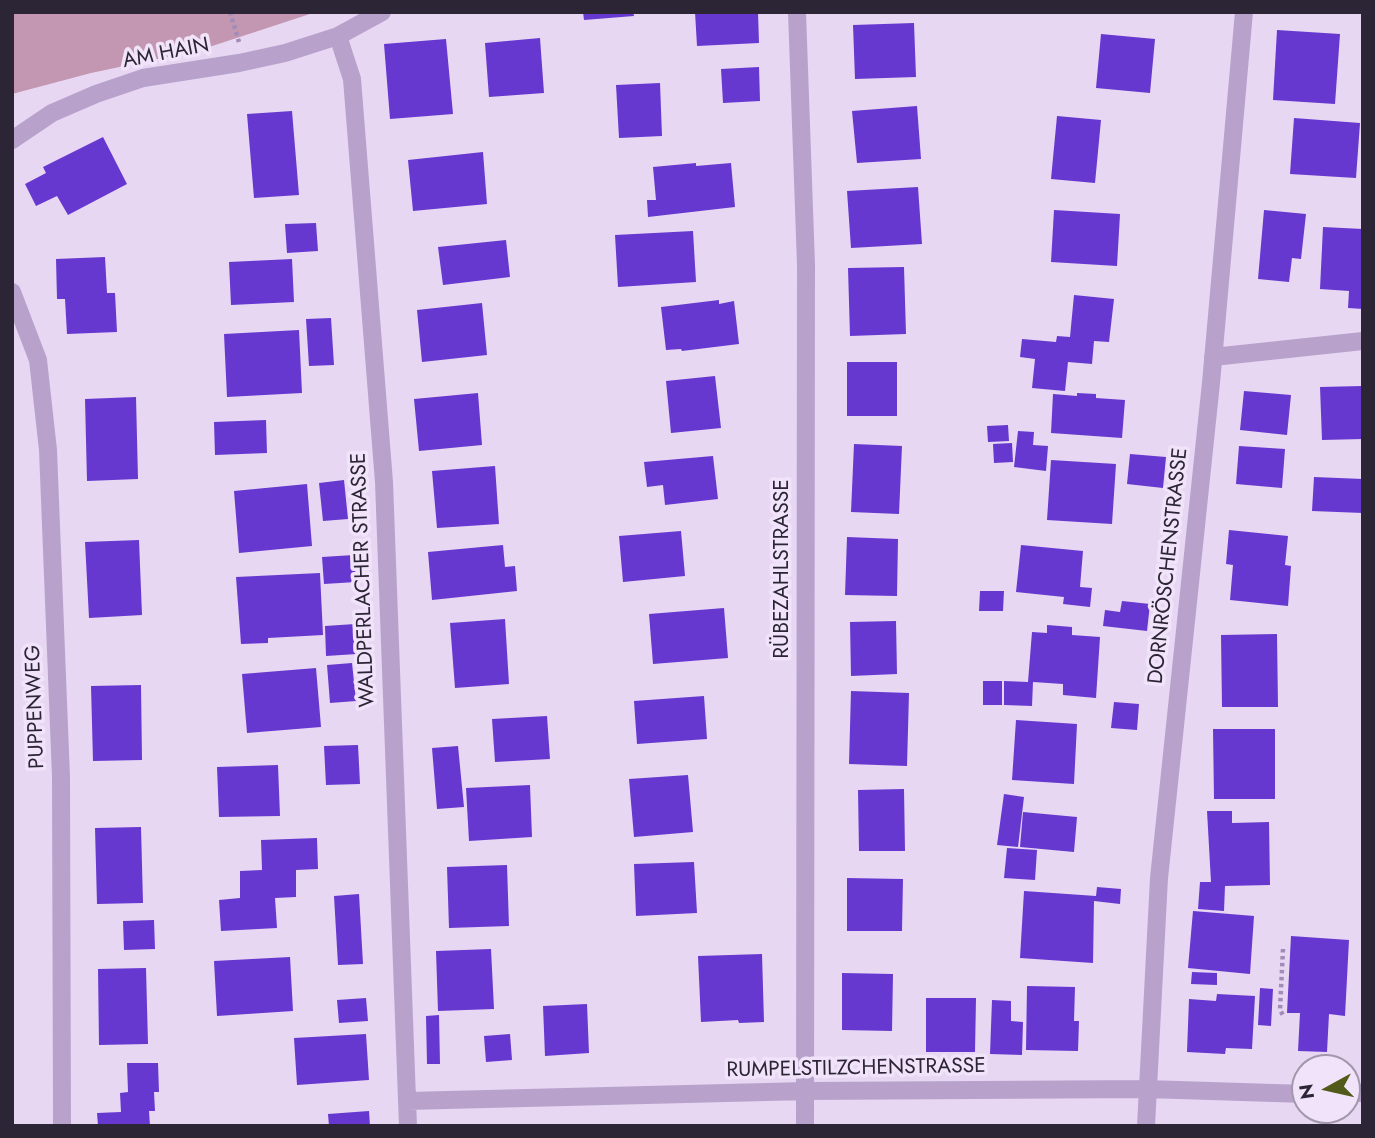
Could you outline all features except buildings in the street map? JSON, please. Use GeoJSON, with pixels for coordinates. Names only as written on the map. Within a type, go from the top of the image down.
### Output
{"type":"FeatureCollection","features":[{"type":"Feature","properties":{"kind":"street","name":"AM HAIN"},"geometry":{"type":"LineString","coordinates":[[12,140],[52,113],[96,94],[143,78],[285,53],[338,36],[382,12]]}},
{"type":"Feature","properties":{"kind":"street","name":"RÜBEZAHLSTRASSE"},"geometry":{"type":"LineString","coordinates":[[797,12],[806,265],[805,1126]]}},
{"type":"Feature","properties":{"kind":"street","name":"DORNRÖSCHENSTRASSE"},"geometry":{"type":"LineString","coordinates":[[1146,1126],[1159,878],[1213,357],[1244,12]]}},
{"type":"Feature","properties":{"kind":"street","name":"WALDPERLACHER STRASSE"},"geometry":{"type":"LineString","coordinates":[[338,36],[352,79],[384,482],[408,1126]]}},
{"type":"Feature","properties":{"kind":"street","name":"PUPPENWEG"},"geometry":{"type":"LineString","coordinates":[[12,292],[38,360],[48,450],[61,777],[62,1126]]}},
{"type":"Feature","properties":{"kind":"street"},"geometry":{"type":"LineString","coordinates":[[1213,357],[1363,341]]}},
{"type":"Feature","properties":{"kind":"street","name":"RUMPELSTILZCHENSTRASSE"},"geometry":{"type":"LineString","coordinates":[[407,1101],[806,1091],[1147,1089],[1291,1094]]}},
{"type":"Feature","properties":{"kind":"path"},"geometry":{"type":"LineString","coordinates":[[1283,948],[1279,1010],[1284,1017]]}},
{"type":"Feature","properties":{"kind":"shaded area"},"geometry":{"type":"Polygon","coordinates":[[[12,12],[316,12],[200,50],[91,73],[12,94],[12,12]]]}}]}
